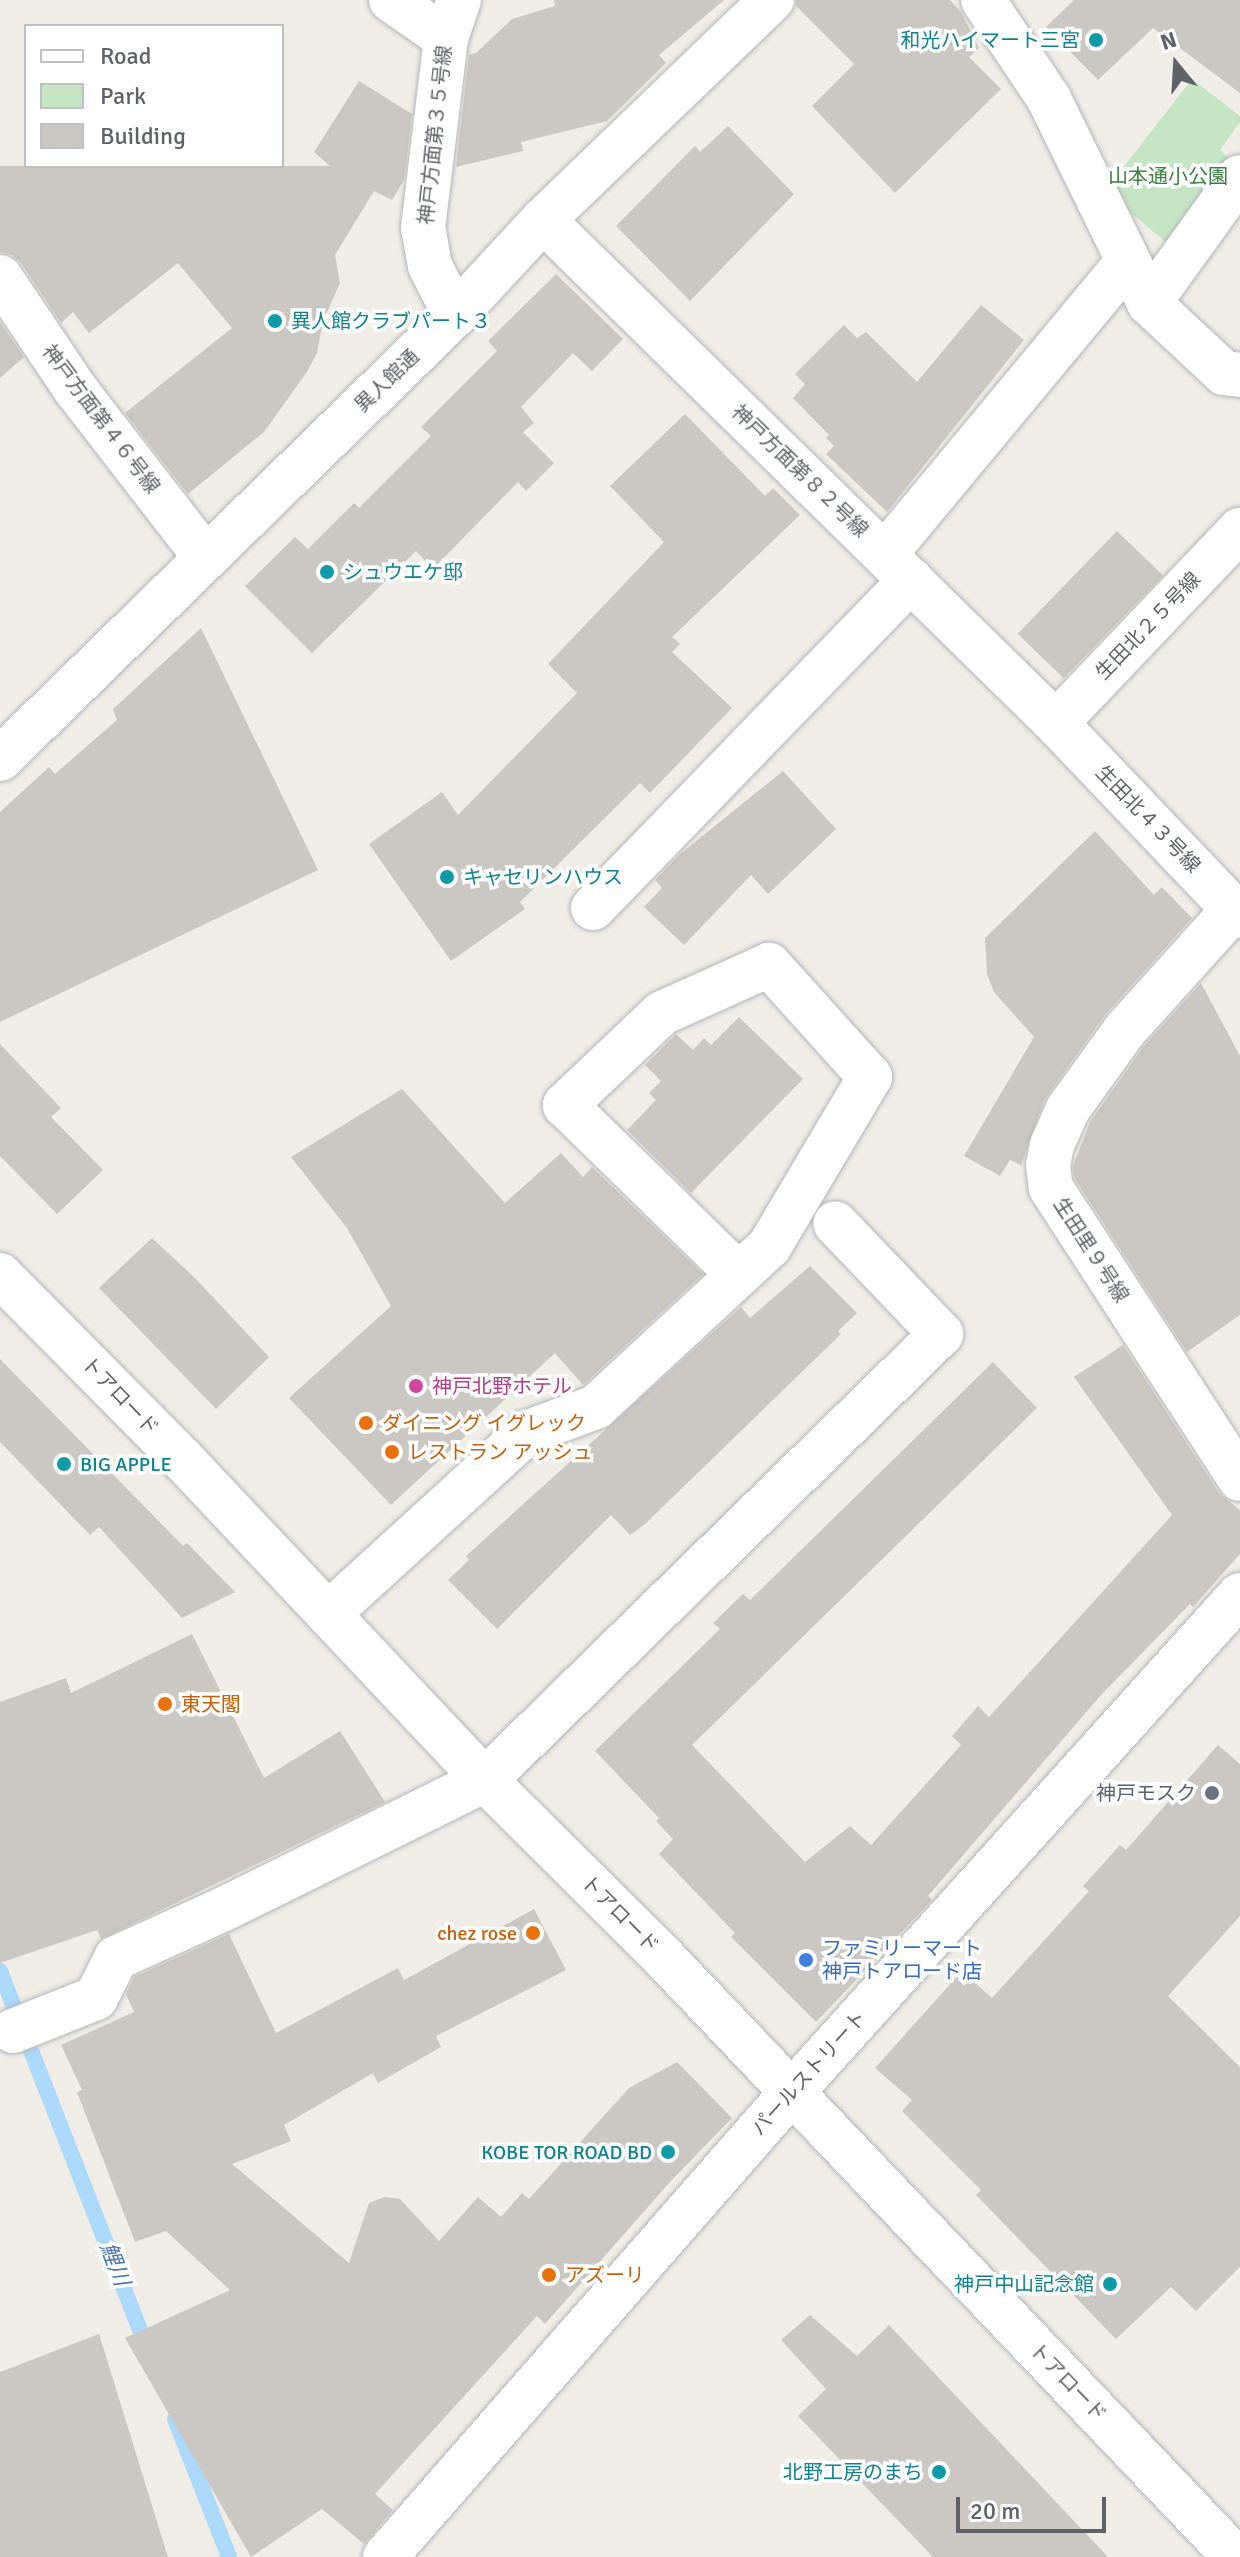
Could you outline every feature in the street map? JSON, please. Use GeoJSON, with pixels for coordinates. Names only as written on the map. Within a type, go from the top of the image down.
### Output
{"type":"FeatureCollection","features":[{"type":"Feature","properties":{"kind":"street"},"geometry":{"type":"LineString","coordinates":[[391,0],[452,19]]}},
{"type":"Feature","properties":{"kind":"street","name":"異人館通"},"geometry":{"type":"LineString","coordinates":[[0,759],[455,315],[543,220],[772,0]]}},
{"type":"Feature","properties":{"kind":"street"},"geometry":{"type":"LineString","coordinates":[[983,0],[1049,99],[1149,303],[1224,373],[1240,375]]}},
{"type":"Feature","properties":{"kind":"street","name":"神戸方面第３５号線"},"geometry":{"type":"LineString","coordinates":[[452,19],[423,228],[430,266],[455,315]]}},
{"type":"Feature","properties":{"kind":"street"},"geometry":{"type":"LineString","coordinates":[[1149,303],[1240,177]]}},
{"type":"Feature","properties":{"kind":"street","name":"神戸方面第８２号線"},"geometry":{"type":"LineString","coordinates":[[543,220],[1056,723]]}},
{"type":"Feature","properties":{"kind":"street"},"geometry":{"type":"LineString","coordinates":[[593,908],[898,567],[1127,262]]}},
{"type":"Feature","properties":{"kind":"street","name":"神戸方面第４６号線"},"geometry":{"type":"LineString","coordinates":[[0,277],[76,390],[206,558]]}},
{"type":"Feature","properties":{"kind":"street","name":"生田北２５号線"},"geometry":{"type":"LineString","coordinates":[[1056,723],[1240,530]]}},
{"type":"Feature","properties":{"kind":"street","name":"生田北４３号線"},"geometry":{"type":"LineString","coordinates":[[1056,723],[1237,912]]}},
{"type":"Feature","properties":{"kind":"street","name":"生田里９号線"},"geometry":{"type":"LineString","coordinates":[[1237,912],[1117,1041],[1068,1109],[1052,1145],[1048,1165],[1051,1188],[1240,1479]]}},
{"type":"Feature","properties":{"kind":"street"},"geometry":{"type":"LineString","coordinates":[[328,1614],[526,1433],[596,1407],[739,1275],[769,1247],[870,1077],[769,965],[662,1013],[565,1105],[739,1275]]}},
{"type":"Feature","properties":{"kind":"street"},"geometry":{"type":"LineString","coordinates":[[15,2030],[96,1998],[116,1958],[230,1906],[485,1780],[941,1334],[835,1223]]}},
{"type":"Feature","properties":{"kind":"street","name":"トアロード"},"geometry":{"type":"LineString","coordinates":[[0,1275],[485,1780],[664,1958],[1235,2557]]}},
{"type":"Feature","properties":{"kind":"street","name":"パールストリート"},"geometry":{"type":"LineString","coordinates":[[385,2557],[792,2092],[1240,1595]]}},
{"type":"Feature","properties":{"kind":"green space","name":"山本通小公園"},"geometry":{"type":"Polygon","coordinates":[[[1192,79],[1240,116],[1240,122],[1220,150],[1232,161],[1168,244],[1105,191],[1192,79]]]}},
{"type":"Feature","properties":{"kind":"building"},"geometry":{"type":"Polygon","coordinates":[[[554,0],[724,0],[659,55],[666,63],[607,121],[521,142],[523,151],[456,167],[469,55],[476,53],[512,19],[555,6],[554,0]]]}},
{"type":"Feature","properties":{"kind":"building"},"geometry":{"type":"Polygon","coordinates":[[[796,0],[950,0],[961,12],[979,48],[969,57],[1001,89],[895,193],[812,106],[854,64],[796,6],[796,0]]]}},
{"type":"Feature","properties":{"kind":"building"},"geometry":{"type":"Polygon","coordinates":[[[1074,0],[1240,0],[1240,93],[1153,28],[1098,80],[1046,27],[1074,0]]]}},
{"type":"Feature","properties":{"kind":"building"},"geometry":{"type":"Polygon","coordinates":[[[359,81],[412,114],[404,180],[392,200],[374,191],[335,255],[340,283],[323,321],[317,353],[307,372],[264,432],[188,494],[125,413],[232,328],[178,263],[89,333],[73,312],[61,323],[21,263],[12,255],[0,252],[0,166],[330,166],[314,152],[359,81]]]}},
{"type":"Feature","properties":{"kind":"building"},"geometry":{"type":"Polygon","coordinates":[[[728,126],[794,194],[690,301],[616,226],[695,146],[700,152],[728,126]]]}},
{"type":"Feature","properties":{"kind":"building"},"geometry":{"type":"Polygon","coordinates":[[[556,274],[623,339],[592,371],[573,353],[521,407],[534,423],[523,432],[554,463],[526,491],[518,482],[433,569],[416,551],[312,653],[245,586],[295,537],[308,549],[354,503],[359,508],[431,436],[421,427],[497,351],[488,341],[556,274]]]}},
{"type":"Feature","properties":{"kind":"building"},"geometry":{"type":"Polygon","coordinates":[[[981,305],[1024,340],[887,512],[826,454],[834,446],[826,438],[829,435],[793,398],[805,384],[795,374],[844,325],[857,338],[866,332],[917,382],[981,305]]]}},
{"type":"Feature","properties":{"kind":"building"},"geometry":{"type":"Polygon","coordinates":[[[0,322],[24,357],[0,378],[0,322]]]}},
{"type":"Feature","properties":{"kind":"building"},"geometry":{"type":"Polygon","coordinates":[[[685,414],[765,496],[773,488],[800,515],[672,637],[680,644],[672,652],[732,708],[650,793],[640,783],[520,902],[525,909],[451,961],[369,844],[442,792],[458,815],[577,693],[548,664],[664,542],[610,486],[685,414]]]}},
{"type":"Feature","properties":{"kind":"building"},"geometry":{"type":"Polygon","coordinates":[[[1117,531],[1163,575],[1064,678],[1018,634],[1117,531]]]}},
{"type":"Feature","properties":{"kind":"building"},"geometry":{"type":"Polygon","coordinates":[[[201,628],[318,870],[0,1022],[0,812],[49,767],[55,774],[117,720],[113,709],[201,628]]]}},
{"type":"Feature","properties":{"kind":"building"},"geometry":{"type":"Polygon","coordinates":[[[783,771],[836,829],[768,894],[751,875],[684,945],[644,907],[662,888],[655,880],[679,855],[783,771]]]}},
{"type":"Feature","properties":{"kind":"building"},"geometry":{"type":"Polygon","coordinates":[[[1095,831],[1154,895],[1162,887],[1192,918],[1105,1015],[1045,1099],[1021,1165],[1010,1160],[1000,1176],[964,1156],[1034,1037],[994,992],[987,974],[985,938],[1095,831]]]}},
{"type":"Feature","properties":{"kind":"building"},"geometry":{"type":"Polygon","coordinates":[[[1201,983],[1240,1056],[1240,1315],[1187,1352],[1075,1179],[1073,1166],[1090,1122],[1144,1046],[1201,983]]]}},
{"type":"Feature","properties":{"kind":"building"},"geometry":{"type":"Polygon","coordinates":[[[739,1017],[803,1079],[691,1193],[627,1130],[656,1100],[649,1093],[661,1081],[645,1065],[676,1034],[693,1050],[704,1038],[711,1045],[739,1017]]]}},
{"type":"Feature","properties":{"kind":"building"},"geometry":{"type":"Polygon","coordinates":[[[0,1044],[61,1108],[51,1117],[103,1170],[57,1214],[0,1156],[0,1044]]]}},
{"type":"Feature","properties":{"kind":"building"},"geometry":{"type":"Polygon","coordinates":[[[402,1089],[505,1203],[561,1153],[583,1177],[592,1167],[703,1274],[583,1385],[555,1353],[391,1505],[289,1398],[391,1306],[347,1228],[291,1157],[402,1089]]]}},
{"type":"Feature","properties":{"kind":"building"},"geometry":{"type":"Polygon","coordinates":[[[152,1238],[196,1279],[269,1357],[216,1409],[99,1288],[152,1238]]]}},
{"type":"Feature","properties":{"kind":"building"},"geometry":{"type":"Polygon","coordinates":[[[810,1266],[857,1313],[838,1331],[841,1334],[644,1525],[630,1535],[611,1515],[497,1629],[448,1580],[469,1560],[466,1556],[741,1307],[750,1318],[810,1266]]]}},
{"type":"Feature","properties":{"kind":"building"},"geometry":{"type":"Polygon","coordinates":[[[1123,1345],[1219,1493],[1240,1510],[1240,1554],[1193,1607],[1190,1604],[1101,1695],[928,1896],[932,1900],[816,2022],[731,1937],[735,1933],[659,1854],[673,1839],[656,1821],[659,1818],[595,1751],[720,1629],[713,1623],[743,1594],[750,1600],[993,1362],[1037,1408],[692,1745],[805,1862],[850,1826],[871,1845],[961,1745],[952,1736],[978,1706],[989,1717],[1172,1515],[1074,1377],[1123,1345]]]}},
{"type":"Feature","properties":{"kind":"building"},"geometry":{"type":"Polygon","coordinates":[[[0,1359],[183,1546],[187,1543],[235,1592],[182,1618],[99,1527],[90,1535],[0,1442],[0,1359]]]}},
{"type":"Feature","properties":{"kind":"building"},"geometry":{"type":"Polygon","coordinates":[[[192,1634],[264,1778],[340,1731],[385,1802],[101,1939],[97,1930],[0,1963],[0,1702],[66,1678],[71,1693],[192,1634]]]}},
{"type":"Feature","properties":{"kind":"building"},"geometry":{"type":"Polygon","coordinates":[[[1218,1745],[1240,1764],[1240,1916],[1168,1996],[1240,2067],[1240,2267],[1196,2311],[1171,2287],[1116,2339],[976,2195],[981,2190],[902,2111],[912,2100],[875,2068],[962,1971],[992,1998],[1089,1891],[1083,1886],[1120,1845],[1126,1850],[1218,1745]]]}},
{"type":"Feature","properties":{"kind":"building"},"geometry":{"type":"Polygon","coordinates":[[[534,1909],[566,1970],[436,2036],[441,2047],[378,2083],[373,2073],[284,2125],[291,2141],[232,2164],[349,2263],[369,2203],[385,2197],[400,2199],[439,2241],[478,2197],[501,2217],[522,2193],[529,2199],[629,2088],[677,2062],[732,2118],[669,2183],[545,2324],[537,2316],[375,2494],[393,2510],[364,2544],[322,2509],[251,2557],[125,2338],[230,2290],[166,2231],[135,2242],[77,2092],[82,2090],[61,2045],[134,2012],[126,1994],[134,1977],[229,1934],[276,2033],[398,1968],[404,1980],[534,1909]]]}},
{"type":"Feature","properties":{"kind":"building","name":"北野工房のまち"},"geometry":{"type":"Polygon","coordinates":[[[810,2315],[857,2356],[889,2325],[1108,2557],[933,2557],[798,2416],[826,2389],[781,2340],[810,2315]]]}},
{"type":"Feature","properties":{"kind":"building"},"geometry":{"type":"Polygon","coordinates":[[[99,2334],[168,2557],[0,2557],[0,2372],[99,2334]]]}},
{"type":"Feature","properties":{"kind":"waterway","name":"鯉川"},"geometry":{"type":"LineString","coordinates":[[0,1971],[147,2349]]}},
{"type":"Feature","properties":{"kind":"waterway","name":"鯉川"},"geometry":{"type":"LineString","coordinates":[[175,2419],[229,2557]]}},
{"type":"Feature","properties":{"kind":"place","name":"和光ハイマート三宮"},"geometry":{"type":"Point","coordinates":[1096,40]}},
{"type":"Feature","properties":{"kind":"place","name":"異人館クラブパート３"},"geometry":{"type":"Point","coordinates":[275,321]}},
{"type":"Feature","properties":{"kind":"place","name":"シュウエケ邸"},"geometry":{"type":"Point","coordinates":[327,572]}},
{"type":"Feature","properties":{"kind":"place","name":"キャセリンハウス"},"geometry":{"type":"Point","coordinates":[447,877]}},
{"type":"Feature","properties":{"kind":"place","name":"神戸北野ホテル"},"geometry":{"type":"Point","coordinates":[416,1386]}},
{"type":"Feature","properties":{"kind":"place","name":"ダイニング イグレック"},"geometry":{"type":"Point","coordinates":[366,1423]}},
{"type":"Feature","properties":{"kind":"place","name":"レストラン アッシュ"},"geometry":{"type":"Point","coordinates":[392,1452]}},
{"type":"Feature","properties":{"kind":"place","name":"BIG APPLE"},"geometry":{"type":"Point","coordinates":[64,1464]}},
{"type":"Feature","properties":{"kind":"place","name":"東天閣"},"geometry":{"type":"Point","coordinates":[165,1704]}},
{"type":"Feature","properties":{"kind":"place","name":"神戸モスク"},"geometry":{"type":"Point","coordinates":[1212,1793]}},
{"type":"Feature","properties":{"kind":"place","name":"chez rose"},"geometry":{"type":"Point","coordinates":[533,1933]}},
{"type":"Feature","properties":{"kind":"place","name":"ファミリーマート 神戸トアロード店"},"geometry":{"type":"Point","coordinates":[806,1960]}},
{"type":"Feature","properties":{"kind":"place","name":"KOBE TOR ROAD BD"},"geometry":{"type":"Point","coordinates":[668,2152]}},
{"type":"Feature","properties":{"kind":"place","name":"アズーリ"},"geometry":{"type":"Point","coordinates":[549,2275]}},
{"type":"Feature","properties":{"kind":"place","name":"神戸中山記念館"},"geometry":{"type":"Point","coordinates":[1110,2284]}},
{"type":"Feature","properties":{"kind":"place","name":"北野工房のまち"},"geometry":{"type":"Point","coordinates":[939,2472]}}]}
